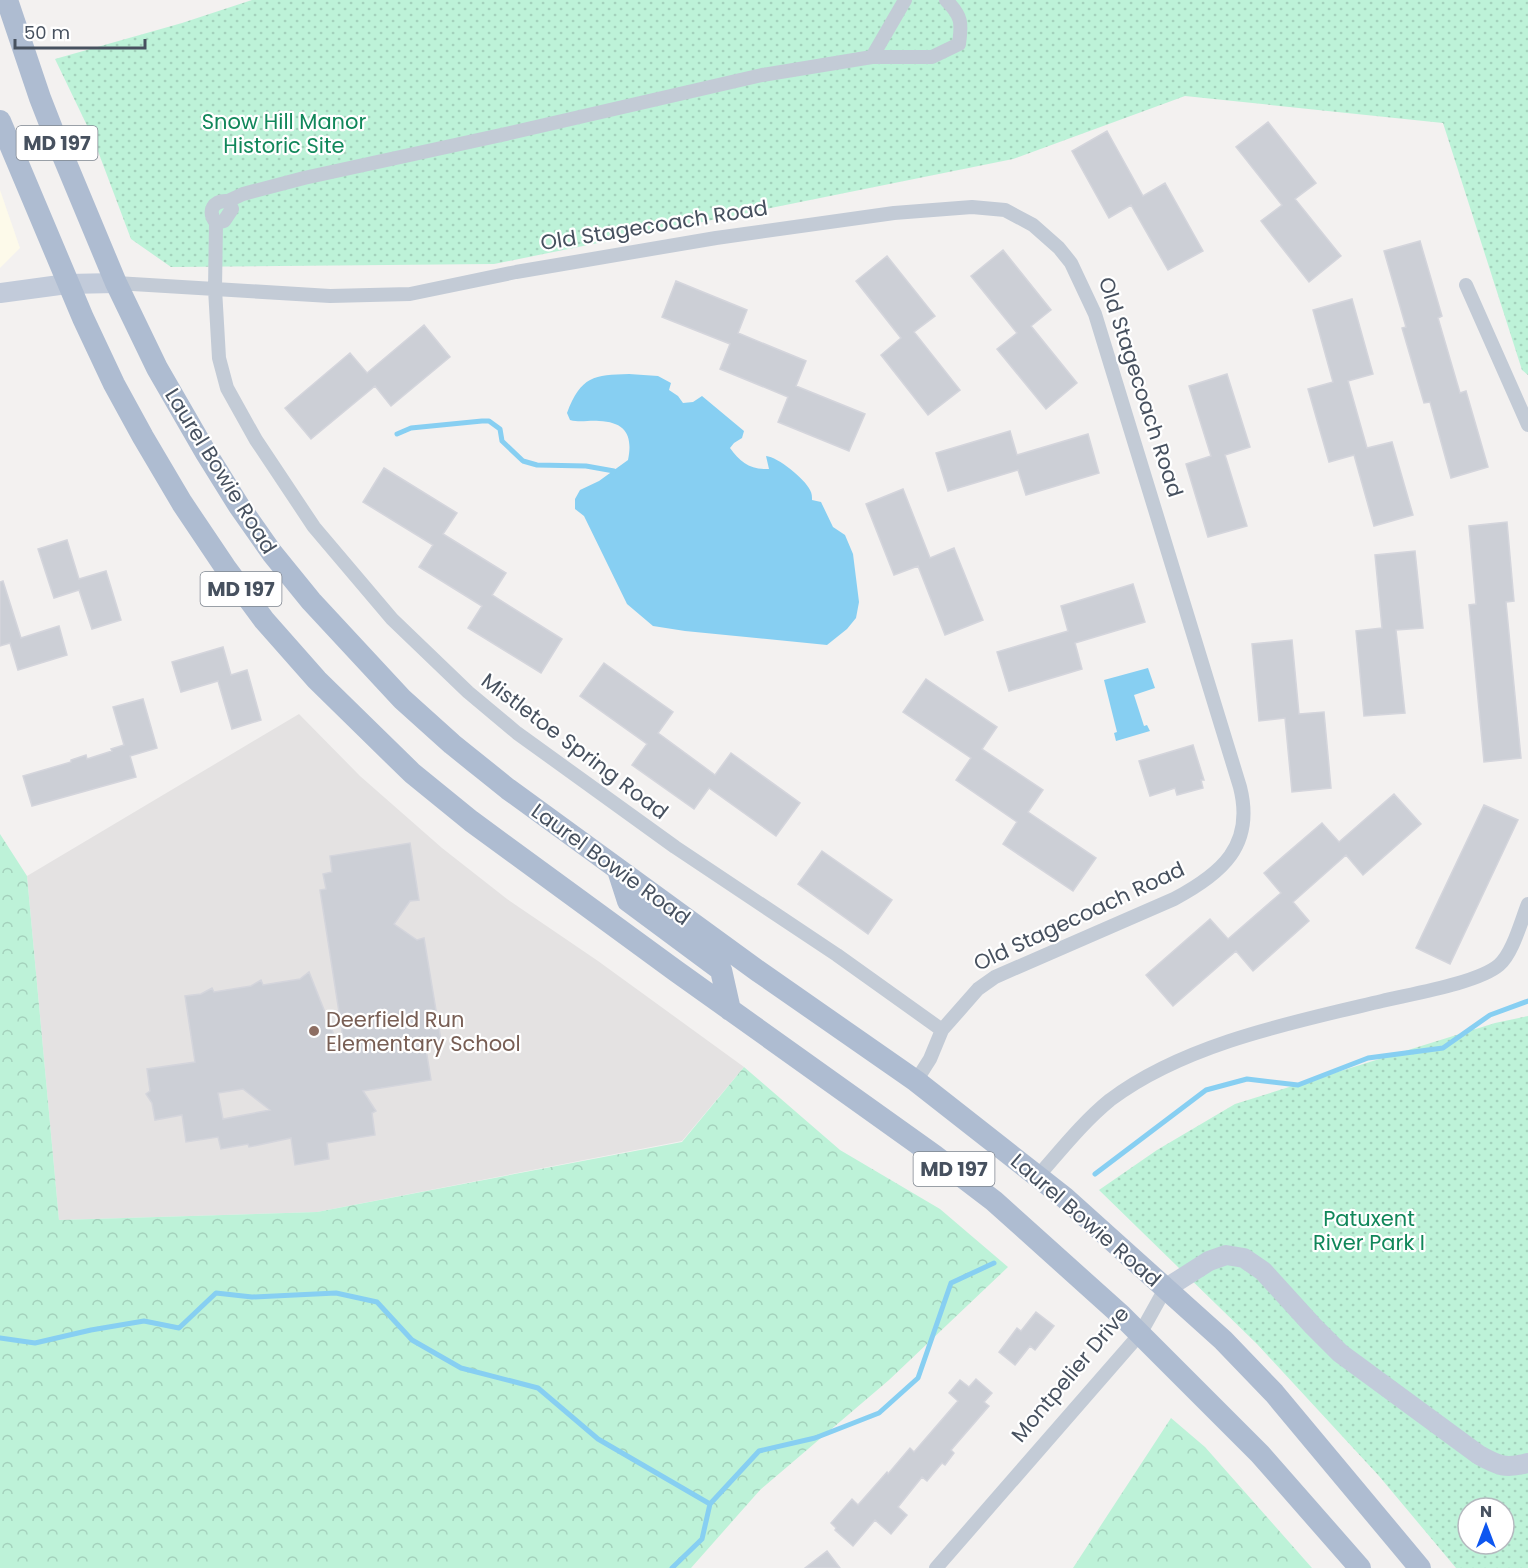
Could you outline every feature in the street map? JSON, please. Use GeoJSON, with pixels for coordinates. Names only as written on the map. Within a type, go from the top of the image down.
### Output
{"type":"FeatureCollection","features":[{"type":"Feature","properties":{"kind":"main road","name":"Laurel Bowie Road"},"geometry":{"type":"LineString","coordinates":[[7,0],[44,109],[116,283],[157,368],[206,453],[272,554],[311,601],[402,699],[452,744],[508,789],[758,971],[916,1081],[1065,1198],[1223,1340],[1274,1393],[1420,1568]]}},
{"type":"Feature","properties":{"kind":"main road","name":"MD 197"},"geometry":{"type":"LineString","coordinates":[[0,121],[68,284],[114,384],[182,503],[225,567],[294,655],[412,773],[462,814],[526,863],[963,1176],[1027,1229],[1140,1334],[1260,1454],[1360,1568]]}},
{"type":"Feature","properties":{"kind":"main road"},"geometry":{"type":"LineString","coordinates":[[618,870],[628,901],[721,970],[730,1010]]}},
{"type":"Feature","properties":{"kind":"street"},"geometry":{"type":"LineString","coordinates":[[872,57],[905,0]]}},
{"type":"Feature","properties":{"kind":"street"},"geometry":{"type":"LineString","coordinates":[[872,57],[932,57],[959,45],[962,23],[956,9],[946,0]]}},
{"type":"Feature","properties":{"kind":"street","name":"Mistletoe Spring Road"},"geometry":{"type":"LineString","coordinates":[[872,57],[762,75],[304,178],[243,194],[228,201],[232,209],[224,221],[216,223],[215,289],[220,365],[232,398],[256,440],[314,527],[398,626],[468,692],[535,747],[675,847],[837,955],[942,1030]]}},
{"type":"Feature","properties":{"kind":"street","name":"Old Stagecoach Road"},"geometry":{"type":"LineString","coordinates":[[0,293],[68,284],[116,283],[330,296],[410,294],[516,272],[716,238],[894,213],[972,207],[1005,210],[1033,225],[1059,248],[1078,274],[1095,314],[1240,787],[1244,809],[1242,826],[1238,843],[1226,863],[1202,884],[1174,899],[995,977],[978,989],[942,1030],[930,1059],[916,1081]]}},
{"type":"Feature","properties":{"kind":"street"},"geometry":{"type":"LineString","coordinates":[[1466,285],[1528,425]]}},
{"type":"Feature","properties":{"kind":"street"},"geometry":{"type":"LineString","coordinates":[[1038,1176],[1076,1132],[1111,1100],[1166,1067],[1211,1048],[1273,1027],[1458,982],[1489,972],[1506,957],[1528,904]]}},
{"type":"Feature","properties":{"kind":"street","name":"Montpelier Drive"},"geometry":{"type":"LineString","coordinates":[[936,1568],[1140,1334],[1165,1289],[1209,1261],[1226,1255],[1244,1258],[1263,1271],[1312,1326],[1340,1353],[1479,1455],[1498,1466],[1520,1465]]}},
{"type":"Feature","properties":{"kind":"shaded area"},"geometry":{"type":"Polygon","coordinates":[[[0,190],[20,248],[0,268],[0,190]]]}},
{"type":"Feature","properties":{"kind":"shaded area"},"geometry":{"type":"Polygon","coordinates":[[[299,714],[360,776],[442,848],[507,899],[598,961],[744,1067],[682,1141],[317,1212],[59,1220],[27,876],[299,714]]]}},
{"type":"Feature","properties":{"kind":"green space","name":"Snow Hill Manor Historic Site"},"geometry":{"type":"Polygon","coordinates":[[[252,0],[1528,0],[1528,375],[1522,370],[1443,123],[1185,96],[1013,159],[494,264],[171,267],[131,239],[93,138],[55,59],[182,23],[252,0]]]}},
{"type":"Feature","properties":{"kind":"green space"},"geometry":{"type":"Polygon","coordinates":[[[0,834],[27,876],[59,1220],[317,1212],[682,1142],[744,1067],[840,1150],[940,1209],[1008,1267],[889,1380],[760,1490],[691,1568],[0,1568],[0,834]]]}},
{"type":"Feature","properties":{"kind":"green space","name":"Patuxent River Park I"},"geometry":{"type":"Polygon","coordinates":[[[1528,1016],[1528,1568],[1456,1568],[1379,1476],[1257,1344],[1099,1190],[1157,1150],[1235,1104],[1495,1023],[1528,1016]]]}},
{"type":"Feature","properties":{"kind":"green space"},"geometry":{"type":"Polygon","coordinates":[[[1171,1418],[1205,1447],[1312,1568],[1073,1568],[1171,1418]]]}},
{"type":"Feature","properties":{"kind":"water"},"geometry":{"type":"Polygon","coordinates":[[[607,375],[658,376],[671,383],[669,390],[683,403],[693,402],[702,396],[744,431],[742,438],[730,448],[742,461],[756,468],[769,469],[766,456],[777,460],[803,480],[811,491],[812,500],[821,502],[833,527],[845,535],[853,554],[859,602],[856,618],[847,629],[827,645],[653,626],[627,604],[584,516],[575,509],[575,499],[580,490],[599,481],[628,460],[628,437],[626,432],[616,424],[570,420],[567,413],[578,391],[590,380],[607,375]]]}},
{"type":"Feature","properties":{"kind":"water"},"geometry":{"type":"Polygon","coordinates":[[[1148,668],[1155,688],[1134,695],[1144,726],[1147,725],[1150,731],[1116,741],[1114,733],[1117,732],[1104,680],[1148,668]]]}},
{"type":"Feature","properties":{"kind":"building"},"geometry":{"type":"Polygon","coordinates":[[[1268,122],[1316,183],[1295,199],[1341,256],[1309,282],[1261,221],[1282,205],[1236,147],[1268,122]]]}},
{"type":"Feature","properties":{"kind":"building"},"geometry":{"type":"Polygon","coordinates":[[[1107,131],[1143,196],[1165,183],[1203,251],[1168,270],[1131,205],[1109,218],[1072,151],[1107,131]]]}},
{"type":"Feature","properties":{"kind":"building"},"geometry":{"type":"Polygon","coordinates":[[[1420,241],[1442,316],[1438,318],[1460,393],[1466,391],[1488,467],[1451,478],[1430,402],[1424,403],[1402,328],[1406,327],[1384,251],[1420,241]]]}},
{"type":"Feature","properties":{"kind":"building"},"geometry":{"type":"Polygon","coordinates":[[[1003,250],[1051,310],[1031,326],[1077,383],[1046,409],[997,349],[1017,333],[971,276],[1003,250]]]}},
{"type":"Feature","properties":{"kind":"building"},"geometry":{"type":"Polygon","coordinates":[[[887,256],[935,316],[914,332],[960,390],[928,415],[881,355],[901,338],[856,281],[887,256]]]}},
{"type":"Feature","properties":{"kind":"building"},"geometry":{"type":"Polygon","coordinates":[[[676,281],[747,310],[738,333],[806,361],[796,386],[865,414],[849,451],[778,422],[788,397],[720,369],[730,344],[662,317],[676,281]]]}},
{"type":"Feature","properties":{"kind":"building"},"geometry":{"type":"Polygon","coordinates":[[[1352,299],[1373,374],[1348,381],[1367,448],[1392,442],[1413,515],[1374,526],[1354,455],[1329,462],[1308,389],[1333,382],[1313,310],[1352,299]]]}},
{"type":"Feature","properties":{"kind":"building"},"geometry":{"type":"Polygon","coordinates":[[[424,325],[450,357],[391,406],[375,386],[311,439],[285,408],[350,353],[367,373],[424,325]]]}},
{"type":"Feature","properties":{"kind":"building"},"geometry":{"type":"Polygon","coordinates":[[[1227,374],[1250,447],[1225,455],[1247,526],[1208,537],[1186,464],[1211,456],[1189,386],[1227,374]]]}},
{"type":"Feature","properties":{"kind":"building"},"geometry":{"type":"Polygon","coordinates":[[[1010,431],[1017,455],[1088,434],[1099,473],[1026,495],[1018,470],[948,491],[936,453],[1010,431]]]}},
{"type":"Feature","properties":{"kind":"building"},"geometry":{"type":"Polygon","coordinates":[[[384,468],[457,513],[443,534],[506,573],[492,595],[562,639],[541,673],[468,628],[482,606],[419,567],[433,545],[363,502],[384,468]]]}},
{"type":"Feature","properties":{"kind":"building"},"geometry":{"type":"Polygon","coordinates":[[[903,489],[930,558],[954,548],[983,620],[945,635],[918,566],[894,575],[866,504],[903,489]]]}},
{"type":"Feature","properties":{"kind":"building"},"geometry":{"type":"Polygon","coordinates":[[[1507,522],[1514,601],[1506,602],[1521,758],[1484,762],[1469,605],[1476,604],[1469,526],[1507,522]]]}},
{"type":"Feature","properties":{"kind":"building"},"geometry":{"type":"Polygon","coordinates":[[[67,540],[79,579],[106,571],[121,620],[92,629],[79,590],[54,598],[38,549],[67,540]]]}},
{"type":"Feature","properties":{"kind":"building"},"geometry":{"type":"Polygon","coordinates":[[[1415,551],[1423,628],[1396,630],[1405,713],[1364,716],[1356,631],[1382,628],[1375,555],[1415,551]]]}},
{"type":"Feature","properties":{"kind":"building"},"geometry":{"type":"Polygon","coordinates":[[[3,581],[21,638],[59,626],[67,655],[18,670],[10,643],[0,646],[0,582],[3,581]]]}},
{"type":"Feature","properties":{"kind":"building"},"geometry":{"type":"Polygon","coordinates":[[[1133,584],[1145,622],[1075,643],[1082,669],[1009,691],[997,652],[1068,631],[1061,606],[1133,584]]]}},
{"type":"Feature","properties":{"kind":"building"},"geometry":{"type":"Polygon","coordinates":[[[1292,640],[1299,714],[1324,712],[1331,788],[1292,792],[1285,718],[1259,721],[1252,644],[1292,640]]]}},
{"type":"Feature","properties":{"kind":"building"},"geometry":{"type":"Polygon","coordinates":[[[223,647],[231,675],[247,670],[261,720],[232,729],[218,681],[181,692],[172,662],[223,647]]]}},
{"type":"Feature","properties":{"kind":"building"},"geometry":{"type":"Polygon","coordinates":[[[604,663],[673,712],[658,733],[715,775],[731,753],[800,803],[776,836],[709,788],[694,809],[632,765],[647,744],[580,696],[604,663]]]}},
{"type":"Feature","properties":{"kind":"building"},"geometry":{"type":"Polygon","coordinates":[[[926,679],[997,727],[982,749],[1043,790],[1028,812],[1096,858],[1073,891],[1003,844],[1017,822],[956,780],[971,758],[903,712],[926,679]]]}},
{"type":"Feature","properties":{"kind":"building"},"geometry":{"type":"Polygon","coordinates":[[[143,699],[157,748],[130,756],[136,777],[32,806],[23,776],[71,762],[71,760],[86,755],[87,759],[124,745],[113,707],[143,699]]]}},
{"type":"Feature","properties":{"kind":"building"},"geometry":{"type":"Polygon","coordinates":[[[1193,745],[1204,780],[1201,780],[1203,788],[1177,795],[1175,788],[1150,796],[1139,761],[1193,745]]]}},
{"type":"Feature","properties":{"kind":"building"},"geometry":{"type":"Polygon","coordinates":[[[1394,794],[1421,824],[1363,875],[1346,855],[1293,902],[1309,921],[1253,971],[1236,951],[1173,1006],[1146,975],[1210,919],[1228,939],[1281,893],[1264,873],[1322,823],[1339,842],[1394,794]]]}},
{"type":"Feature","properties":{"kind":"building"},"geometry":{"type":"Polygon","coordinates":[[[1484,805],[1518,820],[1450,964],[1416,948],[1484,805]]]}},
{"type":"Feature","properties":{"kind":"building"},"geometry":{"type":"Polygon","coordinates":[[[410,843],[419,900],[410,901],[394,924],[417,940],[424,938],[441,1040],[425,1043],[431,1080],[363,1091],[376,1111],[372,1113],[375,1135],[327,1143],[329,1159],[295,1165],[291,1138],[249,1147],[248,1144],[221,1149],[218,1137],[186,1142],[182,1115],[155,1120],[152,1103],[146,1094],[150,1091],[147,1069],[195,1062],[185,996],[201,994],[212,988],[214,992],[251,986],[261,980],[263,985],[300,979],[309,972],[338,1045],[344,1044],[320,890],[326,889],[323,874],[332,872],[330,856],[410,843]],[[243,1089],[218,1093],[223,1119],[270,1110],[243,1089]]]}},
{"type":"Feature","properties":{"kind":"building"},"geometry":{"type":"Polygon","coordinates":[[[822,851],[892,900],[868,934],[798,884],[822,851]]]}},
{"type":"Feature","properties":{"kind":"building"},"geometry":{"type":"Polygon","coordinates":[[[1036,1312],[1054,1326],[1035,1350],[1030,1346],[1015,1365],[999,1352],[1017,1328],[1021,1331],[1036,1312]]]}},
{"type":"Feature","properties":{"kind":"building"},"geometry":{"type":"Polygon","coordinates":[[[976,1379],[992,1393],[984,1402],[989,1406],[951,1450],[954,1453],[945,1465],[942,1463],[927,1481],[922,1477],[898,1507],[907,1515],[891,1534],[875,1520],[853,1546],[835,1530],[836,1528],[831,1523],[852,1499],[858,1505],[910,1448],[914,1452],[958,1401],[949,1393],[960,1380],[969,1387],[976,1379]]]}},
{"type":"Feature","properties":{"kind":"building"},"geometry":{"type":"Polygon","coordinates":[[[827,1551],[840,1568],[805,1568],[827,1551]]]}},
{"type":"Feature","properties":{"kind":"waterway"},"geometry":{"type":"LineString","coordinates":[[397,434],[411,428],[489,421],[500,429],[502,441],[523,461],[537,465],[586,466],[614,471]]}},
{"type":"Feature","properties":{"kind":"waterway"},"geometry":{"type":"LineString","coordinates":[[1095,1174],[1206,1090],[1247,1079],[1298,1085],[1368,1058],[1443,1048],[1490,1015],[1528,1001]]}},
{"type":"Feature","properties":{"kind":"waterway"},"geometry":{"type":"LineString","coordinates":[[0,1338],[35,1343],[144,1321],[179,1328],[216,1293],[252,1297],[336,1293],[377,1302],[412,1340],[461,1368],[538,1388],[598,1439],[710,1504],[759,1451],[815,1438],[879,1413],[918,1378],[951,1283],[994,1263]]}},
{"type":"Feature","properties":{"kind":"waterway"},"geometry":{"type":"LineString","coordinates":[[672,1568],[702,1539],[710,1504]]}},
{"type":"Feature","properties":{"kind":"place","name":"Deerfield Run Elementary School"},"geometry":{"type":"Point","coordinates":[314,1031]}}]}
